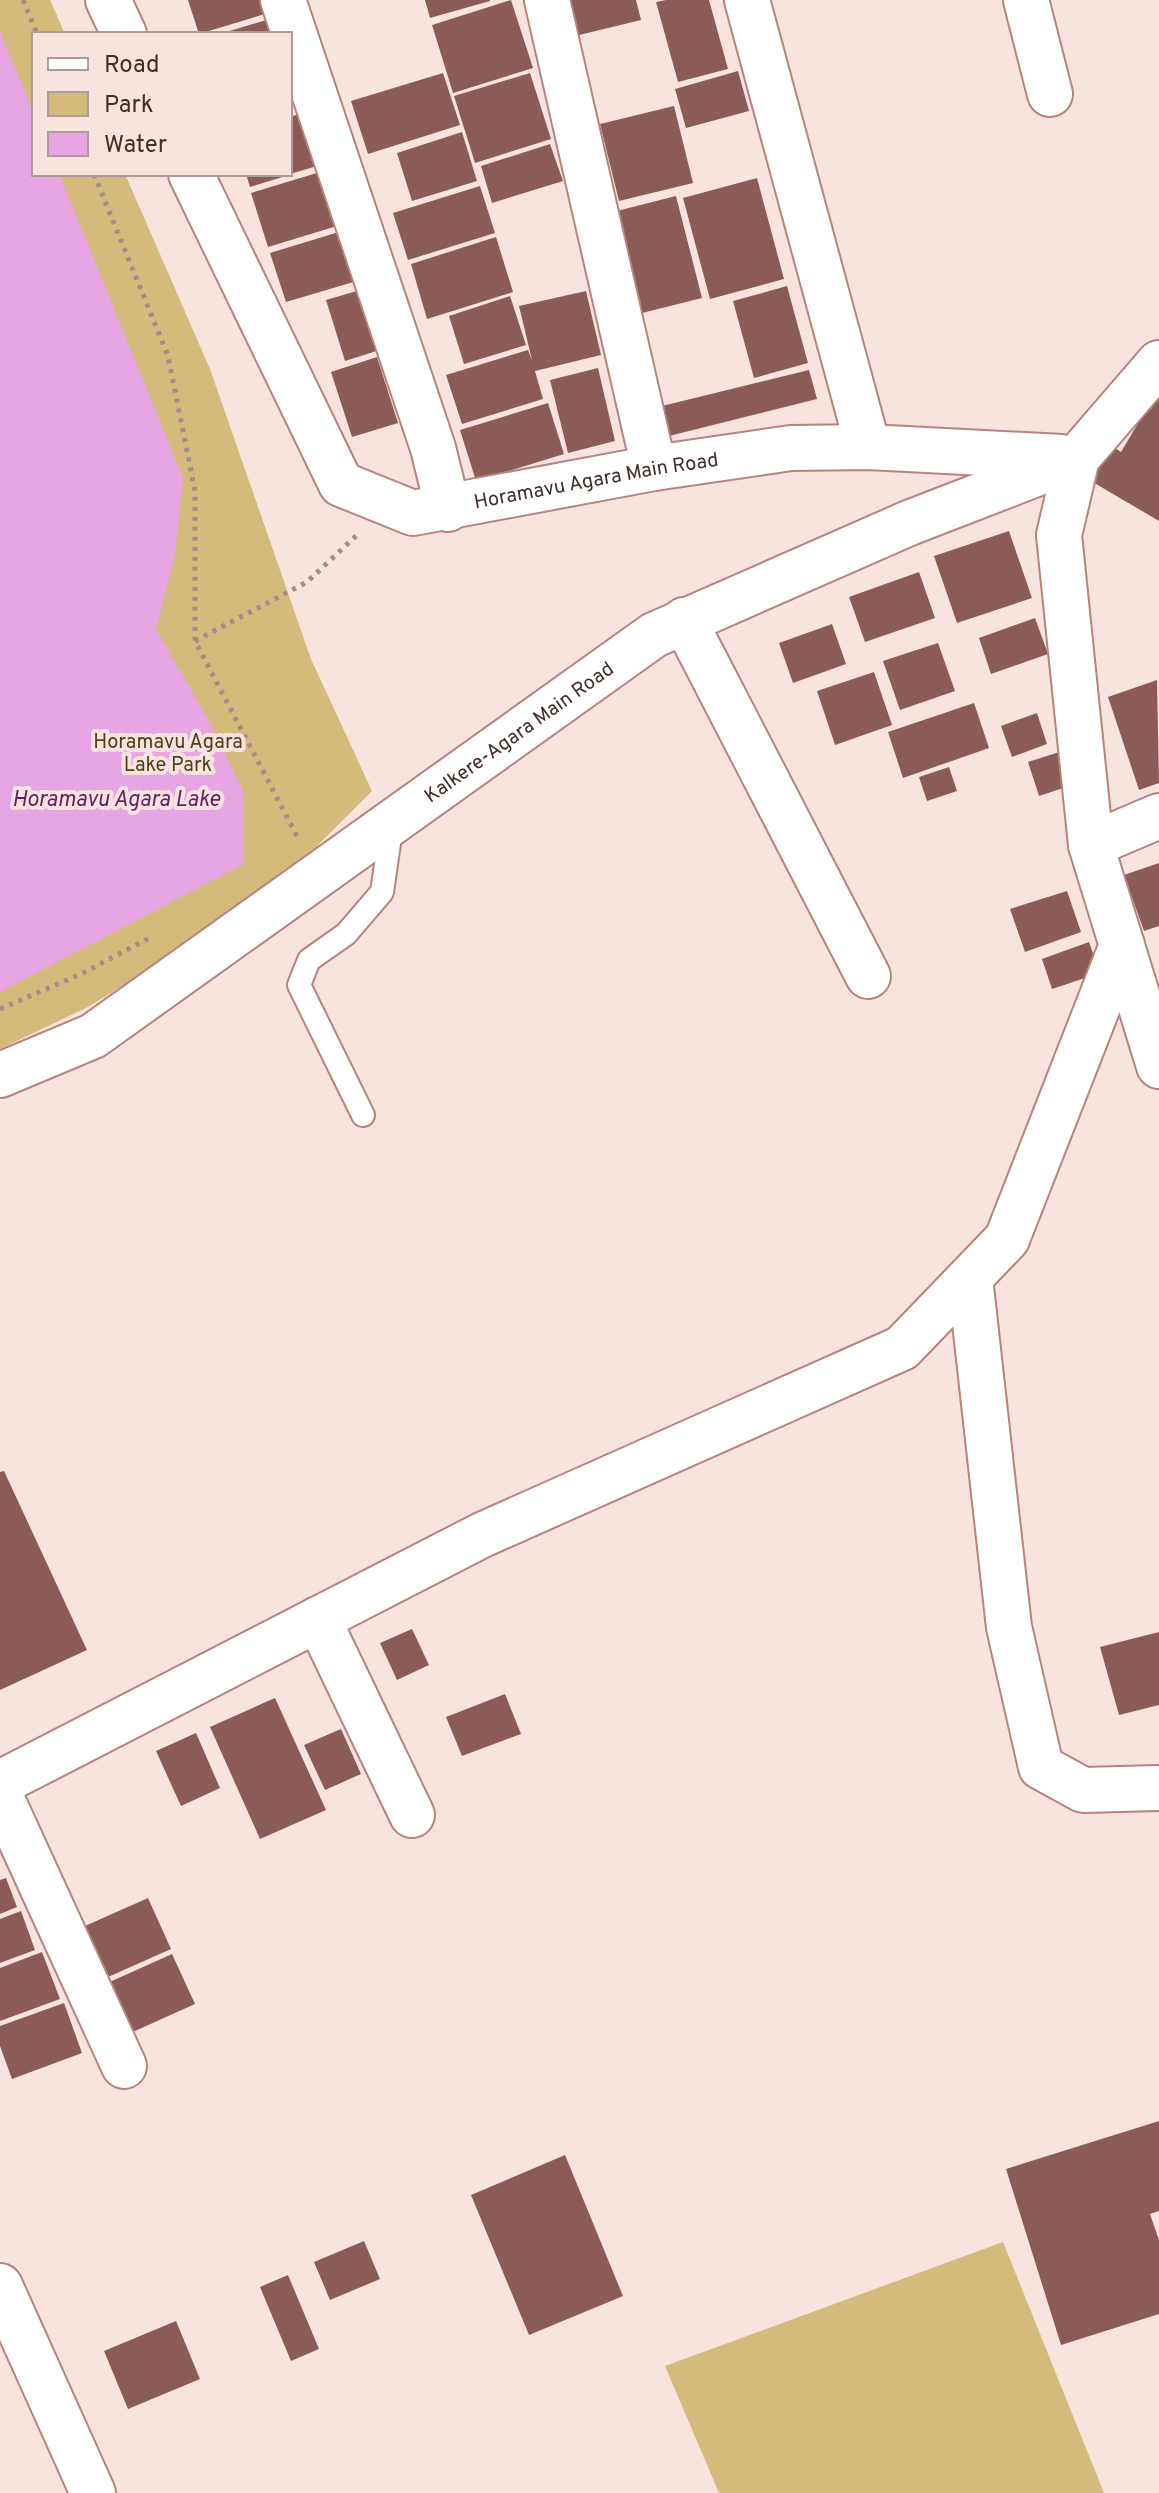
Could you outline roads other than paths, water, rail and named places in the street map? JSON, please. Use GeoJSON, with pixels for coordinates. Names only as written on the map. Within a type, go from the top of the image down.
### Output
{"type":"FeatureCollection","features":[{"type":"Feature","properties":{"kind":"street"},"geometry":{"type":"LineString","coordinates":[[108,0],[123,32]]}},
{"type":"Feature","properties":{"kind":"street"},"geometry":{"type":"LineString","coordinates":[[283,0],[433,448],[448,509]]}},
{"type":"Feature","properties":{"kind":"street"},"geometry":{"type":"LineString","coordinates":[[547,0],[654,468]]}},
{"type":"Feature","properties":{"kind":"street"},"geometry":{"type":"LineString","coordinates":[[747,0],[868,447]]}},
{"type":"Feature","properties":{"kind":"street"},"geometry":{"type":"LineString","coordinates":[[1026,0],[1050,94]]}},
{"type":"Feature","properties":{"kind":"street","name":"Horamavu Agara Main Road"},"geometry":{"type":"LineString","coordinates":[[192,176],[341,484],[413,513],[448,509],[654,468],[791,448],[868,447],[1077,458]]}},
{"type":"Feature","properties":{"kind":"street"},"geometry":{"type":"LineString","coordinates":[[1159,363],[1077,458],[1059,535],[1091,845],[1159,1066]]}},
{"type":"Feature","properties":{"kind":"street","name":"Kalkere-Agara Main Road"},"geometry":{"type":"LineString","coordinates":[[0,1075],[93,1036],[654,635],[909,523],[1077,458]]}},
{"type":"Feature","properties":{"kind":"street"},"geometry":{"type":"LineString","coordinates":[[684,620],[868,976]]}},
{"type":"Feature","properties":{"kind":"street"},"geometry":{"type":"LineString","coordinates":[[1091,845],[1159,816]]}},
{"type":"Feature","properties":{"kind":"street"},"geometry":{"type":"LineString","coordinates":[[0,1783],[482,1535],[902,1348],[1007,1239],[1122,945]]}},
{"type":"Feature","properties":{"kind":"street"},"geometry":{"type":"LineString","coordinates":[[970,1278],[1009,1627],[1041,1767],[1083,1790],[1159,1788]]}},
{"type":"Feature","properties":{"kind":"street"},"geometry":{"type":"LineString","coordinates":[[318,1619],[412,1815]]}},
{"type":"Feature","properties":{"kind":"street"},"geometry":{"type":"LineString","coordinates":[[0,1795],[124,2066]]}},
{"type":"Feature","properties":{"kind":"street"},"geometry":{"type":"LineString","coordinates":[[0,2286],[90,2492]]}},
{"type":"Feature","properties":{"kind":"lane"},"geometry":{"type":"LineString","coordinates":[[363,1115],[299,985],[309,960],[346,934],[382,892],[392,822]]}},
{"type":"Feature","properties":{"kind":"water","name":"Horamavu Agara Lake"},"geometry":{"type":"Polygon","coordinates":[[[0,32],[32,108],[32,176],[60,176],[183,478],[175,555],[156,629],[210,723],[243,791],[244,864],[0,992],[0,32]]]}},
{"type":"Feature","properties":{"kind":"park label","name":"Horamavu Agara Lake Park"},"geometry":{"type":"Point","coordinates":[168,752]}}]}
